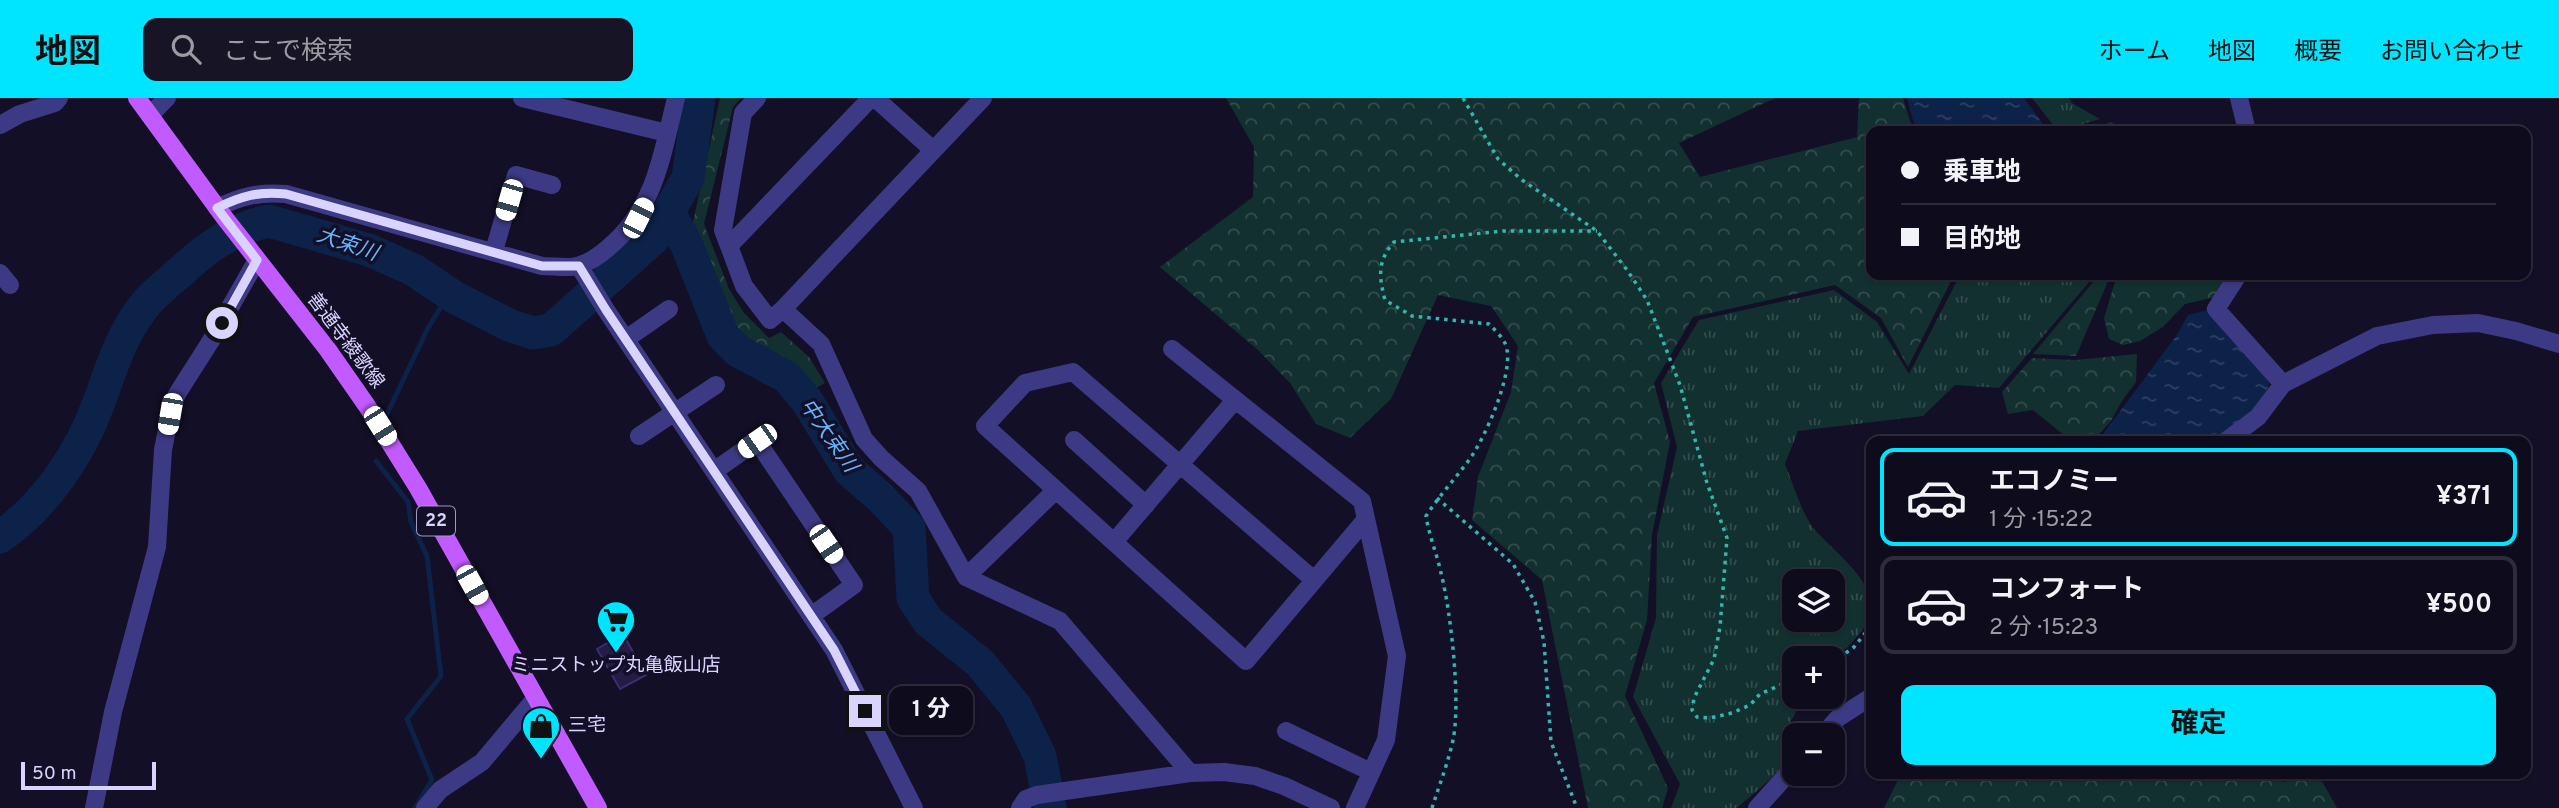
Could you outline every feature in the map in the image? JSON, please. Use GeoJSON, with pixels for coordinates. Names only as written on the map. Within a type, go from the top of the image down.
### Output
{"type":"FeatureCollection","features":[{"type":"Feature","properties":{"kind":"main road","name":"善通寺綾歌線"},"geometry":{"type":"LineString","coordinates":[[137,98],[368,406],[418,488],[598,808]]}},
{"type":"Feature","properties":{"kind":"street"},"geometry":{"type":"LineString","coordinates":[[0,125],[20,114],[55,103],[60,98]]}},
{"type":"Feature","properties":{"kind":"street"},"geometry":{"type":"LineString","coordinates":[[150,115],[167,98]]}},
{"type":"Feature","properties":{"kind":"street"},"geometry":{"type":"LineString","coordinates":[[522,98],[667,133]]}},
{"type":"Feature","properties":{"kind":"street"},"geometry":{"type":"LineString","coordinates":[[582,272],[638,218],[651,191],[676,98]]}},
{"type":"Feature","properties":{"kind":"street"},"geometry":{"type":"LineString","coordinates":[[757,98],[743,113],[723,230],[744,286],[770,320],[983,98]]}},
{"type":"Feature","properties":{"kind":"street"},"geometry":{"type":"LineString","coordinates":[[729,246],[873,98],[933,150]]}},
{"type":"Feature","properties":{"kind":"street"},"geometry":{"type":"LineString","coordinates":[[2239,98],[2246,126]]}},
{"type":"Feature","properties":{"kind":"street"},"geometry":{"type":"LineString","coordinates":[[494,251],[516,175],[552,185]]}},
{"type":"Feature","properties":{"kind":"street"},"geometry":{"type":"LineString","coordinates":[[221,213],[240,197],[263,192],[286,194],[542,266],[582,272],[834,650],[914,808]]}},
{"type":"Feature","properties":{"kind":"street"},"geometry":{"type":"LineString","coordinates":[[94,808],[113,712],[157,547],[163,450],[170,414],[177,394],[241,291],[253,255]]}},
{"type":"Feature","properties":{"kind":"street"},"geometry":{"type":"LineString","coordinates":[[2235,280],[2216,309],[2283,384]]}},
{"type":"Feature","properties":{"kind":"street"},"geometry":{"type":"LineString","coordinates":[[626,340],[669,309]]}},
{"type":"Feature","properties":{"kind":"street"},"geometry":{"type":"LineString","coordinates":[[783,309],[821,344],[864,439],[918,491],[965,578],[1060,621],[1190,773]]}},
{"type":"Feature","properties":{"kind":"street"},"geometry":{"type":"LineString","coordinates":[[2233,436],[2258,417],[2283,384],[2377,336],[2433,324],[2478,323],[2559,344]]}},
{"type":"Feature","properties":{"kind":"street"},"geometry":{"type":"LineString","coordinates":[[1172,349],[1362,501],[1397,656],[1386,740],[1355,808]]}},
{"type":"Feature","properties":{"kind":"street"},"geometry":{"type":"LineString","coordinates":[[1314,580],[1073,372],[1025,383],[985,426],[1247,660],[1366,519]]}},
{"type":"Feature","properties":{"kind":"street"},"geometry":{"type":"LineString","coordinates":[[639,436],[716,385]]}},
{"type":"Feature","properties":{"kind":"street"},"geometry":{"type":"LineString","coordinates":[[1114,542],[1235,400]]}},
{"type":"Feature","properties":{"kind":"street"},"geometry":{"type":"LineString","coordinates":[[1074,440],[1146,505]]}},
{"type":"Feature","properties":{"kind":"street"},"geometry":{"type":"LineString","coordinates":[[714,471],[757,441],[853,586],[811,616]]}},
{"type":"Feature","properties":{"kind":"street"},"geometry":{"type":"LineString","coordinates":[[965,578],[1056,490]]}},
{"type":"Feature","properties":{"kind":"street"},"geometry":{"type":"LineString","coordinates":[[425,808],[440,790],[482,762],[535,699]]}},
{"type":"Feature","properties":{"kind":"street"},"geometry":{"type":"LineString","coordinates":[[1834,723],[1866,700]]}},
{"type":"Feature","properties":{"kind":"street"},"geometry":{"type":"LineString","coordinates":[[1286,731],[1371,772]]}},
{"type":"Feature","properties":{"kind":"street"},"geometry":{"type":"LineString","coordinates":[[1020,808],[1026,799],[1037,795],[1190,773],[1224,772],[1255,776],[1331,808]]}},
{"type":"Feature","properties":{"kind":"street"},"geometry":{"type":"LineString","coordinates":[[1757,808],[1782,780]]}},
{"type":"Feature","properties":{"kind":"path"},"geometry":{"type":"LineString","coordinates":[[1463,98],[1498,159],[1522,180],[1597,231],[1647,300],[1679,386],[1707,484],[1727,538],[1720,627],[1714,659],[1694,698],[1692,710],[1697,717],[1710,718],[1732,713],[1750,705],[1760,694],[1782,684]]}},
{"type":"Feature","properties":{"kind":"path"},"geometry":{"type":"LineString","coordinates":[[1432,808],[1453,739],[1455,700],[1443,586],[1426,516],[1437,498],[1470,459],[1504,389],[1507,349],[1501,336],[1489,324],[1412,316],[1385,300],[1379,275],[1383,254],[1394,242],[1503,232],[1597,231]]}},
{"type":"Feature","properties":{"kind":"path"},"geometry":{"type":"LineString","coordinates":[[1437,498],[1513,564],[1535,602],[1544,642],[1551,742],[1577,808]]}},
{"type":"Feature","properties":{"kind":"path"},"geometry":{"type":"LineString","coordinates":[[1845,654],[1866,632]]}},
{"type":"Feature","properties":{"kind":"green space"},"geometry":{"type":"Polygon","coordinates":[[[720,98],[741,98],[733,107],[704,224],[729,289],[744,313],[769,338],[781,332],[809,357],[825,383],[816,388],[797,371],[742,339],[725,317],[691,231],[720,98]]]}},
{"type":"Feature","properties":{"kind":"green space"},"geometry":{"type":"Polygon","coordinates":[[[1226,98],[1775,98],[1679,143],[1700,177],[1857,137],[1859,98],[1903,98],[1911,126],[1866,126],[1866,280],[1952,280],[1908,367],[1881,318],[1835,285],[1693,317],[1654,383],[1670,442],[1652,535],[1647,620],[1625,696],[1668,788],[1662,808],[1588,808],[1542,580],[1472,520],[1478,477],[1511,392],[1518,346],[1491,306],[1438,295],[1391,399],[1350,438],[1316,424],[1290,383],[1258,350],[1160,267],[1253,197],[1254,147],[1226,98]]]}},
{"type":"Feature","properties":{"kind":"green space"},"geometry":{"type":"Polygon","coordinates":[[[2032,98],[2069,98],[2072,103],[2100,119],[2076,126],[2054,126],[2032,98]]]}},
{"type":"Feature","properties":{"kind":"green space"},"geometry":{"type":"Polygon","coordinates":[[[2111,122],[2119,126],[2099,126],[2111,122]]]}},
{"type":"Feature","properties":{"kind":"green space"},"geometry":{"type":"Polygon","coordinates":[[[1957,280],[2091,280],[1999,388],[1955,385],[1923,416],[1798,431],[1785,464],[1814,529],[1862,580],[1866,588],[1866,624],[1845,649],[1845,646],[1782,646],[1782,709],[1798,709],[1791,723],[1782,723],[1782,767],[1764,785],[1737,808],[1671,808],[1680,784],[1633,697],[1656,618],[1657,535],[1677,447],[1661,383],[1699,320],[1834,290],[1877,322],[1909,374],[1957,280]]]}},
{"type":"Feature","properties":{"kind":"green space"},"geometry":{"type":"Polygon","coordinates":[[[2095,280],[2108,280],[2076,356],[2033,354],[2095,280]]]}},
{"type":"Feature","properties":{"kind":"green space"},"geometry":{"type":"Polygon","coordinates":[[[2115,280],[2223,280],[2216,297],[2185,304],[2163,327],[2140,341],[2123,345],[2109,339],[2104,318],[2115,280]]]}},
{"type":"Feature","properties":{"kind":"green space"},"geometry":{"type":"Polygon","coordinates":[[[2137,354],[2136,382],[2111,421],[2098,436],[2065,436],[2033,410],[2008,414],[2002,392],[2032,358],[2076,360],[2137,354]]]}},
{"type":"Feature","properties":{"kind":"green space"},"geometry":{"type":"Polygon","coordinates":[[[1898,779],[2280,779],[2282,782],[2321,779],[2337,808],[1884,808],[1898,779]]]}},
{"type":"Feature","properties":{"kind":"water"},"geometry":{"type":"Polygon","coordinates":[[[1907,98],[2024,98],[2044,126],[1917,126],[1907,98]]]}},
{"type":"Feature","properties":{"kind":"water"},"geometry":{"type":"Polygon","coordinates":[[[2208,310],[2270,380],[2264,402],[2220,436],[2102,436],[2176,336],[2188,315],[2208,310]]]}},
{"type":"Feature","properties":{"kind":"building"},"geometry":{"type":"Polygon","coordinates":[[[623,634],[646,675],[620,689],[597,649],[623,634]]]}},
{"type":"Feature","properties":{"kind":"waterway","name":"大束川"},"geometry":{"type":"LineString","coordinates":[[0,537],[32,510],[72,459],[91,421],[122,343],[141,310],[162,287],[215,244],[246,227],[269,221],[369,250],[414,270],[454,297],[511,326],[533,333],[551,330],[653,239],[688,178],[699,98]]}},
{"type":"Feature","properties":{"kind":"waterway","name":"中大束川"},"geometry":{"type":"LineString","coordinates":[[669,213],[686,243],[723,336],[738,351],[787,377],[807,401],[849,470],[881,498],[909,528],[913,598],[928,621],[980,663],[1016,707],[1040,756],[1050,808]]}},
{"type":"Feature","properties":{"kind":"waterway"},"geometry":{"type":"LineString","coordinates":[[386,416],[428,328],[449,294]]}},
{"type":"Feature","properties":{"kind":"waterway"},"geometry":{"type":"LineString","coordinates":[[376,461],[408,502],[411,522],[427,556],[441,676],[407,719],[432,780],[415,808]]}},
{"type":"Feature","properties":{"kind":"place","name":"ミニストップ丸亀飯山店"},"geometry":{"type":"Point","coordinates":[616,654]}},
{"type":"Feature","properties":{"kind":"place","name":"三宅"},"geometry":{"type":"Point","coordinates":[541,760]}},
{"type":"Feature","properties":{"kind":"route"},"geometry":{"type":"LineString","coordinates":[[222,323],[257,260],[217,208],[240,197],[263,192],[286,194],[542,266],[579,266],[834,650],[865,711]]}}]}
